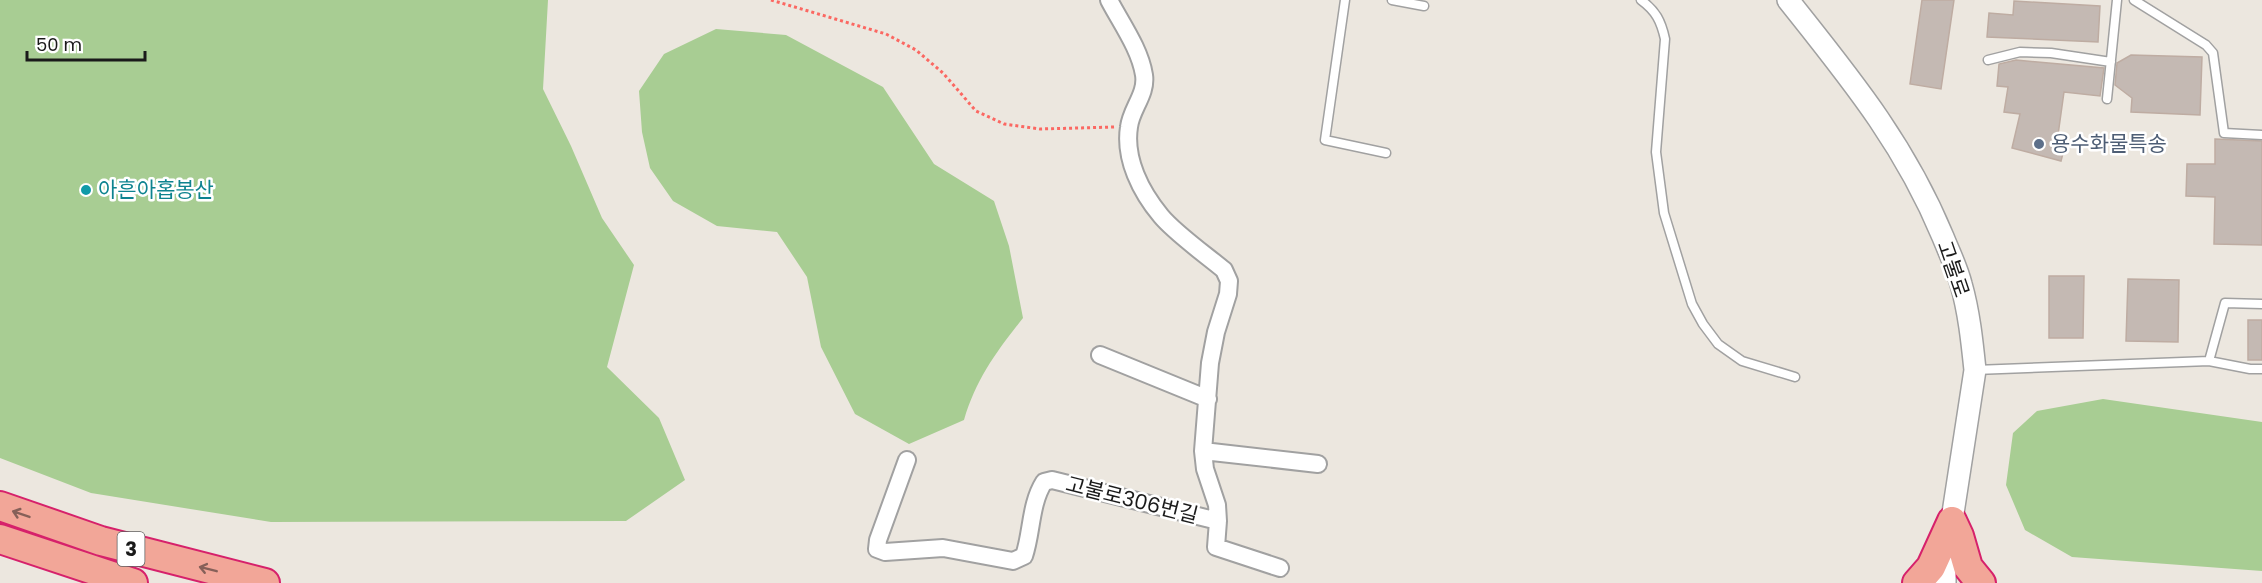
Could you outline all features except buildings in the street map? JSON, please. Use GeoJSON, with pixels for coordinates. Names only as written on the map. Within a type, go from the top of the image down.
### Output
{"type":"FeatureCollection","features":[{"type":"Feature","properties":{"kind":"highway","name":"3"},"geometry":{"type":"LineString","coordinates":[[0,507],[101,541],[265,583]]}},
{"type":"Feature","properties":{"kind":"highway"},"geometry":{"type":"LineString","coordinates":[[1917,583],[1931,567],[1952,521]]}},
{"type":"Feature","properties":{"kind":"highway"},"geometry":{"type":"LineString","coordinates":[[1952,521],[1968,567],[1981,583]]}},
{"type":"Feature","properties":{"kind":"highway","name":"3"},"geometry":{"type":"LineString","coordinates":[[0,539],[133,583]]}},
{"type":"Feature","properties":{"kind":"highway"},"geometry":{"type":"LineString","coordinates":[[0,560],[101,583]]}},
{"type":"Feature","properties":{"kind":"street","name":"고불로306번길"},"geometry":{"type":"LineString","coordinates":[[907,460],[878,540],[878,549],[885,552],[943,548],[1013,561],[1024,556],[1038,492],[1044,482],[1052,480],[1218,521],[1217,505],[1205,469],[1203,451],[1210,363],[1216,332],[1228,294],[1229,280],[1224,270],[1161,217],[1132,166],[1128,146],[1129,126],[1144,89],[1145,78],[1141,62],[1110,0]]}},
{"type":"Feature","properties":{"kind":"street","name":"고불로"},"geometry":{"type":"LineString","coordinates":[[1788,0],[1887,128],[1930,205],[1961,282],[1975,370],[1945,583]]}},
{"type":"Feature","properties":{"kind":"street"},"geometry":{"type":"LineString","coordinates":[[1100,355],[1208,399]]}},
{"type":"Feature","properties":{"kind":"street"},"geometry":{"type":"LineString","coordinates":[[1203,451],[1318,464]]}},
{"type":"Feature","properties":{"kind":"street"},"geometry":{"type":"LineString","coordinates":[[1218,521],[1216,546],[1280,568]]}},
{"type":"Feature","properties":{"kind":"lane"},"geometry":{"type":"LineString","coordinates":[[1345,0],[1325,140],[1386,153]]}},
{"type":"Feature","properties":{"kind":"lane"},"geometry":{"type":"LineString","coordinates":[[1392,0],[1424,6]]}},
{"type":"Feature","properties":{"kind":"lane"},"geometry":{"type":"LineString","coordinates":[[1641,0],[1653,9],[1662,22],[1665,39],[1656,152],[1664,213],[1692,304],[1718,344],[1742,361],[1795,377]]}},
{"type":"Feature","properties":{"kind":"lane"},"geometry":{"type":"LineString","coordinates":[[2108,99],[2117,0]]}},
{"type":"Feature","properties":{"kind":"lane"},"geometry":{"type":"LineString","coordinates":[[2134,0],[2206,45],[2213,53],[2224,133],[2262,135]]}},
{"type":"Feature","properties":{"kind":"lane"},"geometry":{"type":"LineString","coordinates":[[1988,60],[2020,52],[2051,53],[2111,62]]}},
{"type":"Feature","properties":{"kind":"lane"},"geometry":{"type":"LineString","coordinates":[[2210,361],[2225,303],[2262,304]]}},
{"type":"Feature","properties":{"kind":"lane"},"geometry":{"type":"LineString","coordinates":[[1975,370],[2210,361],[2250,369],[2262,369]]}},
{"type":"Feature","properties":{"kind":"path"},"geometry":{"type":"LineString","coordinates":[[771,0],[886,34],[916,50],[943,73],[976,111],[1004,124],[1040,129],[1129,126]]}},
{"type":"Feature","properties":{"kind":"green space"},"geometry":{"type":"Polygon","coordinates":[[[0,0],[548,0],[543,89],[602,218],[634,265],[607,367],[659,418],[685,480],[626,521],[271,522],[91,493],[0,458],[0,0]]]}},
{"type":"Feature","properties":{"kind":"green space"},"geometry":{"type":"Polygon","coordinates":[[[716,29],[786,35],[883,87],[934,164],[994,201],[1009,246],[1023,318],[988,366],[964,420],[909,444],[855,414],[821,347],[807,277],[777,232],[717,226],[673,201],[650,168],[642,132],[639,91],[664,54],[716,29]]]}},
{"type":"Feature","properties":{"kind":"green space"},"geometry":{"type":"Polygon","coordinates":[[[2103,399],[2262,422],[2262,571],[2072,557],[2025,530],[2006,485],[2013,433],[2037,411],[2103,399]]]}},
{"type":"Feature","properties":{"kind":"place","name":"용수화물특송"},"geometry":{"type":"Point","coordinates":[2039,144]}},
{"type":"Feature","properties":{"kind":"place","name":"아흔아홉봉산"},"geometry":{"type":"Point","coordinates":[86,190]}}]}
